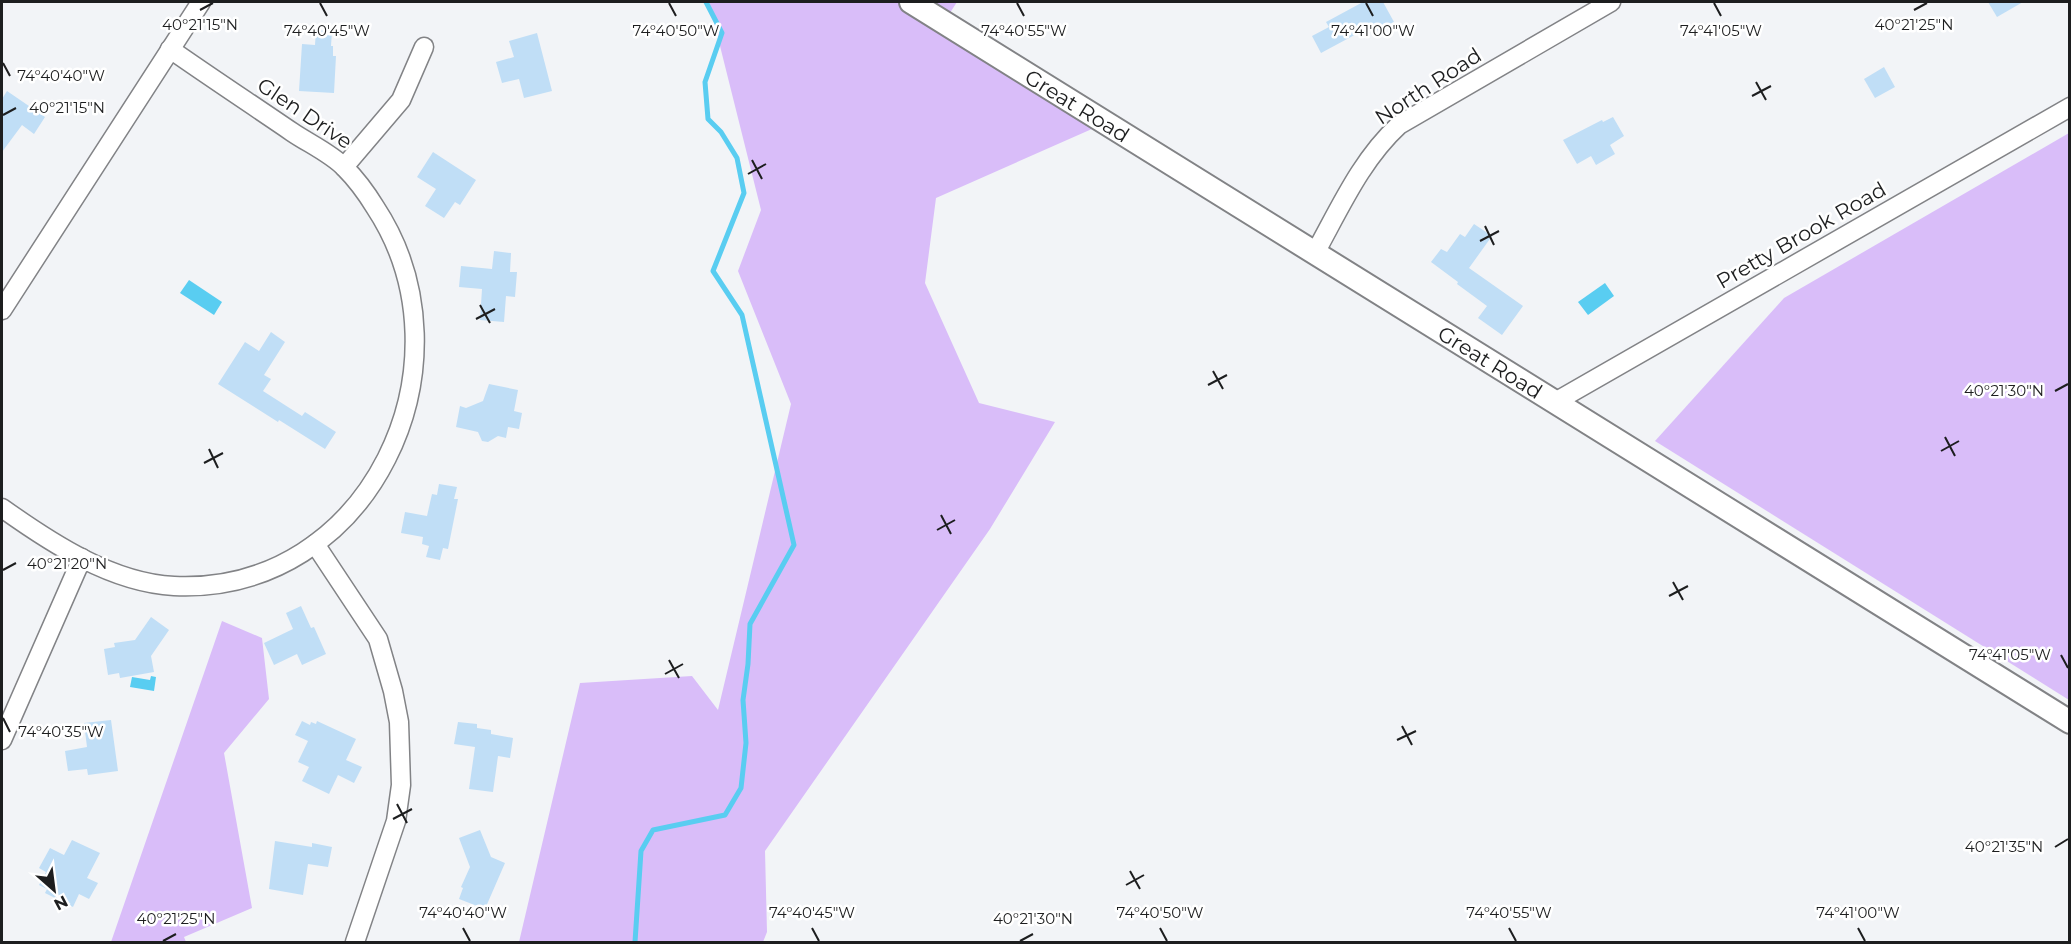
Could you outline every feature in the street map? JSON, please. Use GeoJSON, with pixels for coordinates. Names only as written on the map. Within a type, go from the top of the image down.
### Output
{"type":"FeatureCollection","features":[{"type":"Feature","properties":{"kind":"street"},"geometry":{"type":"LineString","coordinates":[[2,310],[201,2]]}},
{"type":"Feature","properties":{"kind":"street","name":"Great Road"},"geometry":{"type":"LineString","coordinates":[[911,2],[2070,722]]}},
{"type":"Feature","properties":{"kind":"street","name":"North Road"},"geometry":{"type":"LineString","coordinates":[[1315,253],[1368,158],[1399,125],[1611,2]]}},
{"type":"Feature","properties":{"kind":"street"},"geometry":{"type":"LineString","coordinates":[[344,167],[401,100],[424,47]]}},
{"type":"Feature","properties":{"kind":"street","name":"Glen Drive"},"geometry":{"type":"LineString","coordinates":[[2,508],[82,558],[118,575],[173,585],[203,585],[233,581],[258,574],[290,560],[315,544],[353,508],[375,480],[390,454],[403,422],[412,383],[415,322],[402,262],[375,207],[344,167],[170,49]]}},
{"type":"Feature","properties":{"kind":"street","name":"Pretty Brook Road"},"geometry":{"type":"LineString","coordinates":[[1556,402],[2070,106]]}},
{"type":"Feature","properties":{"kind":"street"},"geometry":{"type":"LineString","coordinates":[[315,544],[378,639],[399,722],[401,784],[396,821],[355,942]]}},
{"type":"Feature","properties":{"kind":"street"},"geometry":{"type":"LineString","coordinates":[[2,740],[82,558]]}},
{"type":"Feature","properties":{"kind":"shaded area"},"geometry":{"type":"Polygon","coordinates":[[[709,2],[957,2],[946,19],[1110,121],[936,198],[925,283],[979,403],[1055,422],[990,529],[765,851],[767,932],[763,942],[519,942],[580,683],[692,676],[718,710],[791,404],[738,271],[761,210],[709,2]]]}},
{"type":"Feature","properties":{"kind":"shaded area"},"geometry":{"type":"Polygon","coordinates":[[[2069,133],[2069,700],[1655,441],[1784,298],[2069,133]]]}},
{"type":"Feature","properties":{"kind":"shaded area"},"geometry":{"type":"Polygon","coordinates":[[[222,621],[262,638],[269,699],[224,753],[252,908],[184,937],[186,942],[111,942],[222,621]]]}},
{"type":"Feature","properties":{"kind":"water"},"geometry":{"type":"Polygon","coordinates":[[[189,280],[222,302],[214,315],[180,293],[189,280]]]}},
{"type":"Feature","properties":{"kind":"water"},"geometry":{"type":"Polygon","coordinates":[[[1605,283],[1614,296],[1588,315],[1578,302],[1605,283]]]}},
{"type":"Feature","properties":{"kind":"water"},"geometry":{"type":"Polygon","coordinates":[[[151,676],[156,677],[154,691],[130,687],[132,677],[150,680],[151,676]]]}},
{"type":"Feature","properties":{"kind":"building"},"geometry":{"type":"Polygon","coordinates":[[[1363,2],[1383,2],[1394,22],[1378,31],[1375,24],[1321,53],[1312,36],[1329,27],[1326,22],[1363,2]]]}},
{"type":"Feature","properties":{"kind":"building"},"geometry":{"type":"Polygon","coordinates":[[[1988,2],[2023,2],[1997,17],[1988,2]]]}},
{"type":"Feature","properties":{"kind":"building"},"geometry":{"type":"Polygon","coordinates":[[[316,30],[332,31],[331,46],[333,46],[333,56],[336,56],[334,93],[299,91],[302,44],[315,45],[316,30]]]}},
{"type":"Feature","properties":{"kind":"building"},"geometry":{"type":"Polygon","coordinates":[[[537,33],[552,91],[524,98],[519,79],[502,83],[496,62],[514,57],[509,41],[537,33]]]}},
{"type":"Feature","properties":{"kind":"building"},"geometry":{"type":"Polygon","coordinates":[[[1884,67],[1895,87],[1875,98],[1864,79],[1884,67]]]}},
{"type":"Feature","properties":{"kind":"building"},"geometry":{"type":"Polygon","coordinates":[[[7,91],[45,117],[34,134],[22,125],[2,152],[2,99],[7,91]]]}},
{"type":"Feature","properties":{"kind":"building"},"geometry":{"type":"Polygon","coordinates":[[[1613,117],[1624,136],[1610,145],[1615,154],[1596,165],[1591,156],[1577,164],[1563,140],[1602,120],[1603,122],[1613,117]]]}},
{"type":"Feature","properties":{"kind":"building"},"geometry":{"type":"Polygon","coordinates":[[[433,152],[476,180],[460,205],[455,202],[444,218],[425,206],[436,189],[417,177],[433,152]]]}},
{"type":"Feature","properties":{"kind":"building"},"geometry":{"type":"Polygon","coordinates":[[[1474,224],[1492,236],[1469,268],[1523,306],[1502,335],[1478,318],[1487,306],[1431,262],[1441,249],[1447,252],[1460,234],[1465,237],[1474,224]]]}},
{"type":"Feature","properties":{"kind":"building"},"geometry":{"type":"Polygon","coordinates":[[[494,251],[511,253],[510,272],[517,272],[515,297],[506,296],[504,322],[480,320],[482,289],[459,287],[461,266],[492,269],[494,251]]]}},
{"type":"Feature","properties":{"kind":"building"},"geometry":{"type":"Polygon","coordinates":[[[271,332],[285,342],[264,375],[271,379],[263,391],[302,416],[305,412],[336,432],[325,449],[218,384],[245,342],[259,351],[271,332]]]}},
{"type":"Feature","properties":{"kind":"building"},"geometry":{"type":"Polygon","coordinates":[[[489,384],[518,390],[514,411],[522,413],[519,429],[508,427],[506,438],[498,436],[488,442],[482,441],[478,432],[456,427],[460,406],[466,408],[483,401],[489,384]]]}},
{"type":"Feature","properties":{"kind":"building"},"geometry":{"type":"Polygon","coordinates":[[[439,484],[457,487],[454,499],[458,499],[448,549],[443,548],[440,560],[426,557],[429,546],[422,544],[423,537],[401,533],[405,512],[427,516],[432,494],[437,495],[439,484]]]}},
{"type":"Feature","properties":{"kind":"building"},"geometry":{"type":"Polygon","coordinates":[[[301,606],[311,628],[314,627],[326,654],[302,665],[297,654],[274,665],[264,643],[293,629],[286,613],[301,606]]]}},
{"type":"Feature","properties":{"kind":"building"},"geometry":{"type":"Polygon","coordinates":[[[151,617],[169,630],[151,656],[154,672],[120,678],[119,673],[108,675],[104,649],[115,647],[114,643],[135,640],[151,617]]]}},
{"type":"Feature","properties":{"kind":"building"},"geometry":{"type":"Polygon","coordinates":[[[111,720],[118,771],[88,775],[87,769],[68,771],[65,751],[87,747],[84,723],[111,720]]]}},
{"type":"Feature","properties":{"kind":"building"},"geometry":{"type":"Polygon","coordinates":[[[302,721],[310,725],[311,722],[316,724],[317,721],[356,739],[346,760],[362,767],[354,783],[338,775],[329,794],[302,781],[309,767],[298,762],[308,741],[295,735],[302,721]]]}},
{"type":"Feature","properties":{"kind":"building"},"geometry":{"type":"Polygon","coordinates":[[[458,722],[477,724],[477,728],[491,730],[491,734],[513,738],[510,758],[498,756],[493,792],[469,789],[475,747],[454,744],[458,722]]]}},
{"type":"Feature","properties":{"kind":"building"},"geometry":{"type":"Polygon","coordinates":[[[480,830],[491,857],[505,863],[485,909],[459,899],[463,888],[461,887],[470,867],[459,838],[480,830]]]}},
{"type":"Feature","properties":{"kind":"building"},"geometry":{"type":"Polygon","coordinates":[[[72,840],[100,853],[87,878],[98,883],[89,899],[79,894],[73,907],[45,893],[47,889],[39,885],[46,872],[39,868],[50,848],[64,855],[72,840]]]}},
{"type":"Feature","properties":{"kind":"building"},"geometry":{"type":"Polygon","coordinates":[[[275,841],[312,847],[312,843],[332,847],[328,867],[308,864],[303,895],[269,889],[275,841]]]}},
{"type":"Feature","properties":{"kind":"waterway"},"geometry":{"type":"LineString","coordinates":[[635,942],[641,851],[653,830],[725,815],[741,788],[746,743],[743,700],[750,624],[794,545],[742,315],[713,271],[744,193],[737,158],[721,132],[708,119],[705,82],[722,33],[706,2]]}}]}
